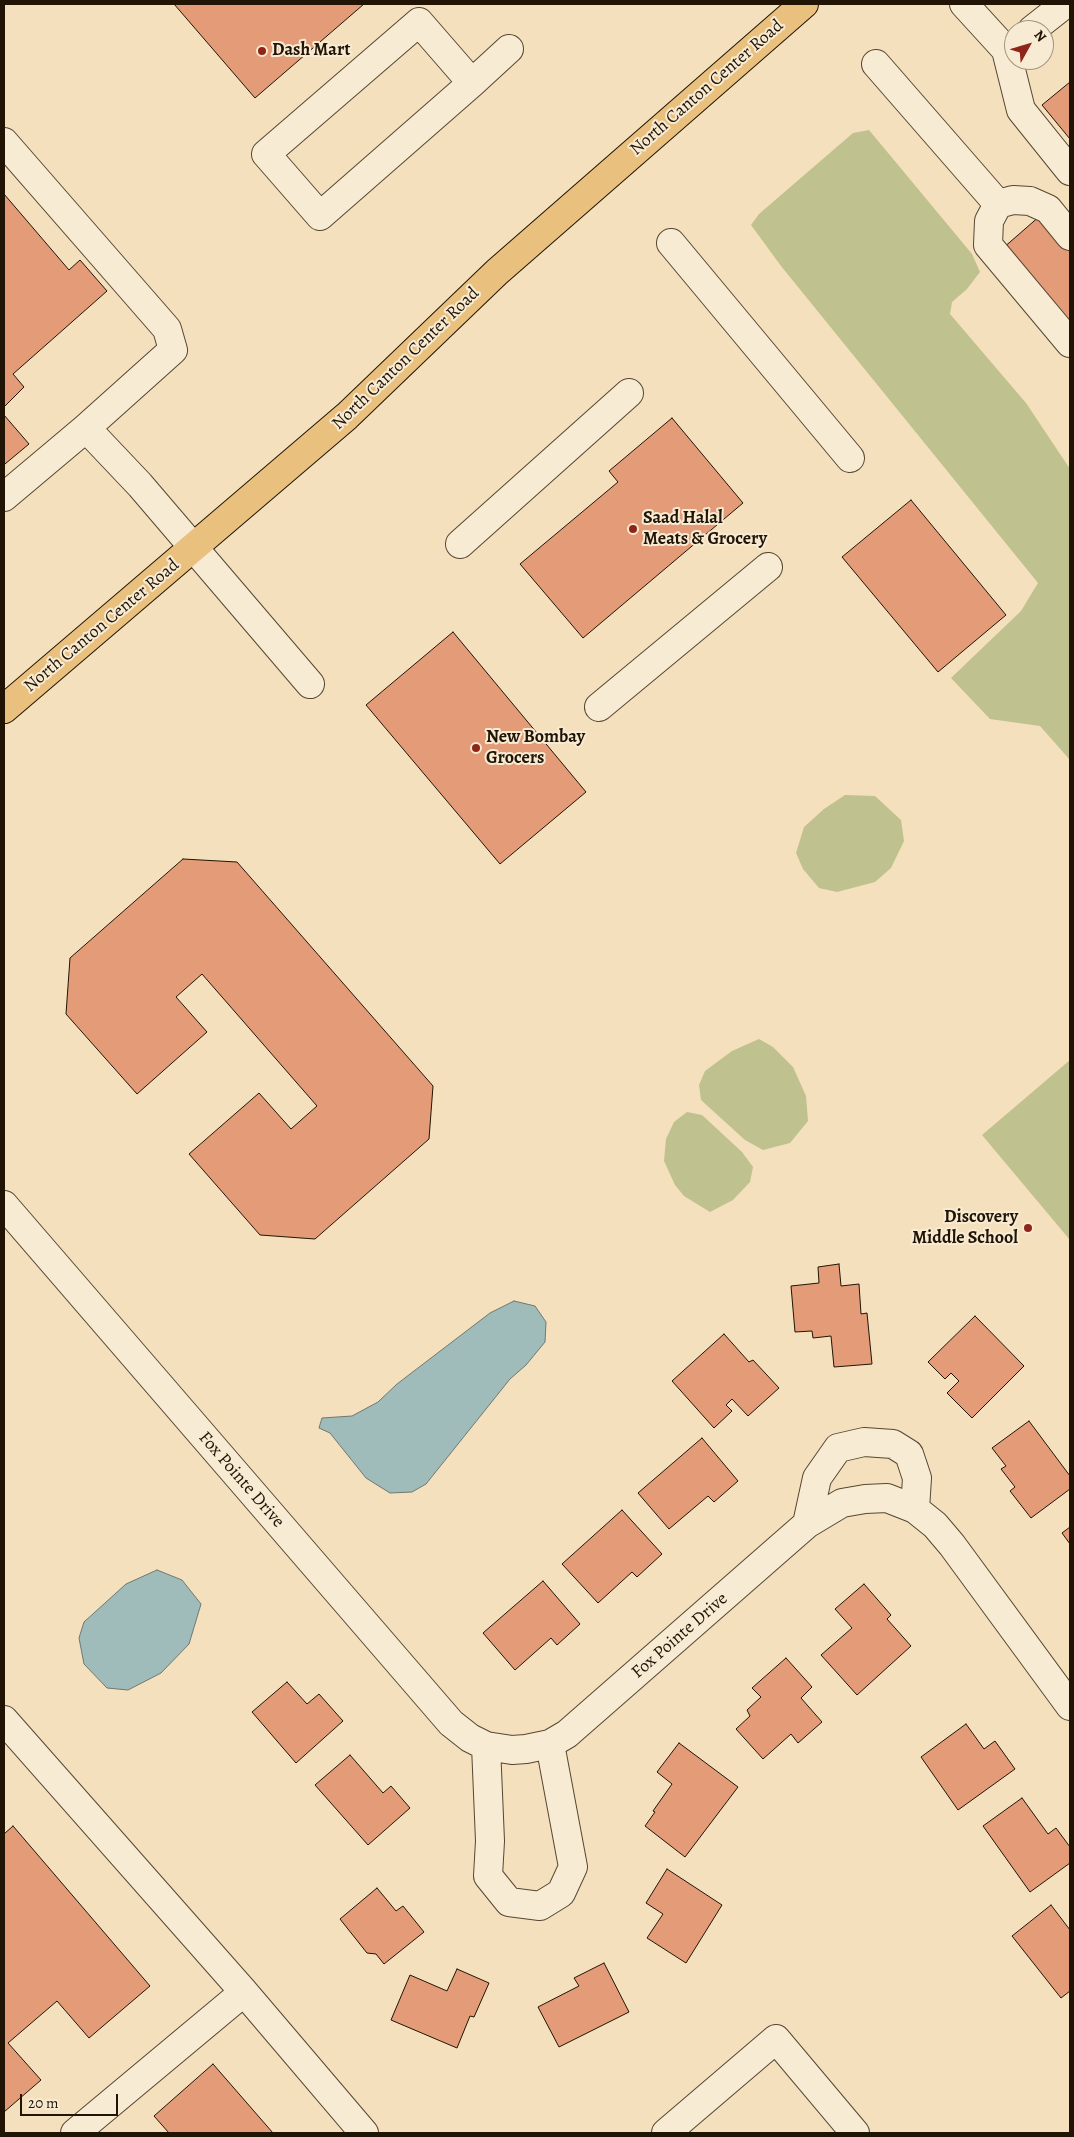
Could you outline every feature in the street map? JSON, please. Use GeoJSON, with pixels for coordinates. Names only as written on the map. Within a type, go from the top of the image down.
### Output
{"type":"FeatureCollection","features":[{"type":"Feature","properties":{"kind":"main road","name":"North Canton Center Road"},"geometry":{"type":"LineString","coordinates":[[4,709],[347,416],[497,272],[804,4]]}},
{"type":"Feature","properties":{"kind":"street"},"geometry":{"type":"LineString","coordinates":[[964,4],[1004,41]]}},
{"type":"Feature","properties":{"kind":"street"},"geometry":{"type":"LineString","coordinates":[[1045,20],[1065,4]]}},
{"type":"Feature","properties":{"kind":"street"},"geometry":{"type":"LineString","coordinates":[[472,83],[419,22],[266,154],[320,216],[472,83],[509,49]]}},
{"type":"Feature","properties":{"kind":"street"},"geometry":{"type":"LineString","coordinates":[[876,64],[998,204]]}},
{"type":"Feature","properties":{"kind":"street"},"geometry":{"type":"LineString","coordinates":[[1014,70],[1021,110],[1070,170]]}},
{"type":"Feature","properties":{"kind":"street"},"geometry":{"type":"LineString","coordinates":[[4,142],[167,329],[173,350],[86,428],[4,496]]}},
{"type":"Feature","properties":{"kind":"street"},"geometry":{"type":"LineString","coordinates":[[1070,236],[1048,209],[1030,201],[1013,200],[998,204],[989,221],[988,245],[1070,343]]}},
{"type":"Feature","properties":{"kind":"street"},"geometry":{"type":"LineString","coordinates":[[671,244],[850,458]]}},
{"type":"Feature","properties":{"kind":"street"},"geometry":{"type":"LineString","coordinates":[[460,544],[629,393]]}},
{"type":"Feature","properties":{"kind":"street"},"geometry":{"type":"LineString","coordinates":[[86,428],[140,485],[310,684]]}},
{"type":"Feature","properties":{"kind":"street"},"geometry":{"type":"LineString","coordinates":[[600,707],[768,567]]}},
{"type":"Feature","properties":{"kind":"street","name":"Fox Pointe Drive"},"geometry":{"type":"LineString","coordinates":[[4,1205],[451,1723],[470,1738],[486,1746],[512,1750],[550,1744],[567,1734],[807,1524],[842,1503],[865,1499],[887,1498],[915,1508],[935,1525],[952,1545],[1070,1706]]}},
{"type":"Feature","properties":{"kind":"street"},"geometry":{"type":"LineString","coordinates":[[807,1524],[817,1478],[838,1448],[864,1442],[892,1444],[909,1454],[917,1478],[915,1508]]}},
{"type":"Feature","properties":{"kind":"street"},"geometry":{"type":"LineString","coordinates":[[4,1720],[244,1992],[364,2133]]}},
{"type":"Feature","properties":{"kind":"street"},"geometry":{"type":"LineString","coordinates":[[486,1746],[490,1841],[488,1876],[509,1902],[540,1906],[561,1893],[573,1867],[550,1744]]}},
{"type":"Feature","properties":{"kind":"street"},"geometry":{"type":"LineString","coordinates":[[75,2133],[244,1992]]}},
{"type":"Feature","properties":{"kind":"street"},"geometry":{"type":"LineString","coordinates":[[666,2133],[776,2039],[855,2133]]}},
{"type":"Feature","properties":{"kind":"green space"},"geometry":{"type":"Polygon","coordinates":[[[869,130],[972,254],[980,272],[967,289],[952,302],[950,314],[1026,403],[1070,469],[1070,760],[1040,726],[990,719],[951,678],[1021,611],[1038,583],[781,266],[751,225],[759,214],[853,133],[869,130]]]}},
{"type":"Feature","properties":{"kind":"green space"},"geometry":{"type":"Polygon","coordinates":[[[845,795],[875,796],[901,820],[904,841],[891,868],[875,882],[837,892],[819,888],[803,869],[796,853],[804,827],[824,809],[845,795]]]}},
{"type":"Feature","properties":{"kind":"green space"},"geometry":{"type":"Polygon","coordinates":[[[759,1039],[773,1047],[793,1067],[806,1096],[808,1121],[790,1143],[763,1150],[745,1140],[701,1100],[699,1085],[705,1071],[732,1051],[759,1039]]]}},
{"type":"Feature","properties":{"kind":"green space"},"geometry":{"type":"Polygon","coordinates":[[[1070,1060],[1070,1240],[982,1135],[1070,1060]]]}},
{"type":"Feature","properties":{"kind":"green space"},"geometry":{"type":"Polygon","coordinates":[[[687,1112],[702,1115],[742,1152],[753,1167],[750,1182],[733,1200],[710,1212],[684,1196],[675,1185],[664,1161],[666,1139],[674,1122],[687,1112]]]}},
{"type":"Feature","properties":{"kind":"water"},"geometry":{"type":"Polygon","coordinates":[[[514,1301],[535,1306],[546,1322],[545,1342],[526,1365],[510,1379],[426,1484],[412,1492],[390,1493],[366,1478],[330,1433],[319,1428],[322,1418],[352,1416],[378,1402],[397,1384],[490,1313],[514,1301]]]}},
{"type":"Feature","properties":{"kind":"water"},"geometry":{"type":"Polygon","coordinates":[[[157,1570],[182,1580],[201,1604],[189,1644],[161,1673],[128,1690],[107,1688],[84,1664],[79,1638],[84,1622],[126,1584],[157,1570]]]}},
{"type":"Feature","properties":{"kind":"building","name":"Dash Mart"},"geometry":{"type":"Polygon","coordinates":[[[174,4],[364,4],[255,98],[174,4]]]}},
{"type":"Feature","properties":{"kind":"building"},"geometry":{"type":"Polygon","coordinates":[[[1070,82],[1070,139],[1042,105],[1070,82]]]}},
{"type":"Feature","properties":{"kind":"building"},"geometry":{"type":"Polygon","coordinates":[[[4,194],[69,270],[80,260],[107,291],[13,374],[24,387],[4,407],[4,194]]]}},
{"type":"Feature","properties":{"kind":"building"},"geometry":{"type":"Polygon","coordinates":[[[1041,215],[1070,251],[1070,331],[1002,249],[1041,215]]]}},
{"type":"Feature","properties":{"kind":"building"},"geometry":{"type":"Polygon","coordinates":[[[4,415],[29,444],[5,464],[4,463],[4,415]]]}},
{"type":"Feature","properties":{"kind":"building"},"geometry":{"type":"Polygon","coordinates":[[[672,418],[743,503],[583,638],[520,564],[618,482],[609,471],[672,418]]]}},
{"type":"Feature","properties":{"kind":"building"},"geometry":{"type":"Polygon","coordinates":[[[911,500],[1006,615],[938,672],[842,557],[911,500]]]}},
{"type":"Feature","properties":{"kind":"building"},"geometry":{"type":"Polygon","coordinates":[[[453,632],[586,792],[500,864],[366,705],[453,632]]]}},
{"type":"Feature","properties":{"kind":"building"},"geometry":{"type":"Polygon","coordinates":[[[183,859],[237,862],[433,1086],[429,1139],[315,1239],[260,1235],[189,1154],[259,1093],[291,1129],[317,1106],[202,974],[176,997],[207,1032],[137,1094],[66,1014],[70,958],[183,859]]]}},
{"type":"Feature","properties":{"kind":"building"},"geometry":{"type":"Polygon","coordinates":[[[839,1264],[841,1286],[859,1284],[861,1314],[867,1313],[872,1364],[834,1367],[831,1336],[813,1338],[812,1331],[795,1332],[791,1286],[819,1283],[818,1267],[839,1264]]]}},
{"type":"Feature","properties":{"kind":"building"},"geometry":{"type":"Polygon","coordinates":[[[975,1316],[1024,1366],[972,1418],[947,1393],[959,1381],[951,1373],[945,1379],[928,1362],[975,1316]]]}},
{"type":"Feature","properties":{"kind":"building"},"geometry":{"type":"Polygon","coordinates":[[[724,1334],[749,1362],[753,1360],[779,1388],[748,1416],[732,1399],[726,1405],[732,1411],[714,1428],[672,1381],[724,1334]]]}},
{"type":"Feature","properties":{"kind":"building"},"geometry":{"type":"Polygon","coordinates":[[[1029,1421],[1070,1476],[1070,1489],[1031,1518],[1010,1491],[1015,1487],[1001,1469],[1006,1466],[992,1448],[1029,1421]]]}},
{"type":"Feature","properties":{"kind":"building"},"geometry":{"type":"Polygon","coordinates":[[[702,1438],[738,1481],[714,1502],[708,1496],[669,1529],[638,1493],[702,1438]]]}},
{"type":"Feature","properties":{"kind":"building"},"geometry":{"type":"Polygon","coordinates":[[[622,1510],[662,1554],[637,1577],[632,1572],[598,1603],[562,1564],[622,1510]]]}},
{"type":"Feature","properties":{"kind":"building"},"geometry":{"type":"Polygon","coordinates":[[[1070,1527],[1070,1544],[1062,1533],[1070,1527]]]}},
{"type":"Feature","properties":{"kind":"building"},"geometry":{"type":"Polygon","coordinates":[[[543,1581],[580,1624],[557,1645],[551,1638],[515,1670],[483,1633],[543,1581]]]}},
{"type":"Feature","properties":{"kind":"building"},"geometry":{"type":"Polygon","coordinates":[[[864,1584],[891,1615],[887,1619],[911,1646],[857,1695],[821,1655],[852,1628],[835,1609],[864,1584]]]}},
{"type":"Feature","properties":{"kind":"building"},"geometry":{"type":"Polygon","coordinates":[[[786,1658],[812,1687],[801,1698],[822,1722],[798,1743],[791,1734],[763,1759],[736,1729],[750,1716],[747,1710],[761,1697],[752,1688],[786,1658]]]}},
{"type":"Feature","properties":{"kind":"building"},"geometry":{"type":"Polygon","coordinates":[[[287,1682],[307,1704],[319,1694],[343,1721],[296,1763],[252,1712],[287,1682]]]}},
{"type":"Feature","properties":{"kind":"building"},"geometry":{"type":"Polygon","coordinates":[[[966,1724],[984,1749],[995,1741],[1015,1769],[958,1810],[921,1757],[966,1724]]]}},
{"type":"Feature","properties":{"kind":"building"},"geometry":{"type":"Polygon","coordinates":[[[679,1743],[738,1787],[685,1857],[645,1826],[672,1784],[657,1772],[679,1743]]]}},
{"type":"Feature","properties":{"kind":"building"},"geometry":{"type":"Polygon","coordinates":[[[350,1755],[383,1793],[391,1786],[410,1808],[368,1845],[315,1785],[350,1755]]]}},
{"type":"Feature","properties":{"kind":"building"},"geometry":{"type":"Polygon","coordinates":[[[1022,1798],[1048,1834],[1056,1828],[1070,1847],[1070,1863],[1030,1892],[983,1826],[1022,1798]]]}},
{"type":"Feature","properties":{"kind":"building"},"geometry":{"type":"Polygon","coordinates":[[[13,1826],[150,1986],[89,2038],[57,2001],[8,2043],[41,2080],[4,2112],[4,1834],[13,1826]]]}},
{"type":"Feature","properties":{"kind":"building"},"geometry":{"type":"Polygon","coordinates":[[[667,1869],[722,1905],[686,1963],[647,1938],[663,1914],[646,1903],[667,1869]]]}},
{"type":"Feature","properties":{"kind":"building"},"geometry":{"type":"Polygon","coordinates":[[[377,1888],[396,1911],[403,1906],[424,1932],[384,1964],[376,1954],[367,1953],[340,1919],[377,1888]]]}},
{"type":"Feature","properties":{"kind":"building"},"geometry":{"type":"Polygon","coordinates":[[[1051,1905],[1070,1930],[1070,1991],[1061,1998],[1012,1936],[1051,1905]]]}},
{"type":"Feature","properties":{"kind":"building"},"geometry":{"type":"Polygon","coordinates":[[[604,1963],[629,2012],[559,2047],[538,2007],[579,1986],[574,1978],[604,1963]]]}},
{"type":"Feature","properties":{"kind":"building"},"geometry":{"type":"Polygon","coordinates":[[[457,1969],[489,1983],[474,2017],[470,2016],[457,2048],[391,2020],[410,1975],[447,1991],[457,1969]]]}},
{"type":"Feature","properties":{"kind":"building"},"geometry":{"type":"Polygon","coordinates":[[[213,2064],[273,2133],[169,2133],[154,2116],[213,2064]]]}},
{"type":"Feature","properties":{"kind":"place","name":"Dash Mart"},"geometry":{"type":"Point","coordinates":[262,51]}},
{"type":"Feature","properties":{"kind":"place","name":"Saad Halal Meats & Grocery"},"geometry":{"type":"Point","coordinates":[633,529]}},
{"type":"Feature","properties":{"kind":"place","name":"New Bombay Grocers"},"geometry":{"type":"Point","coordinates":[476,748]}},
{"type":"Feature","properties":{"kind":"place","name":"Discovery Middle School"},"geometry":{"type":"Point","coordinates":[1028,1228]}}]}
